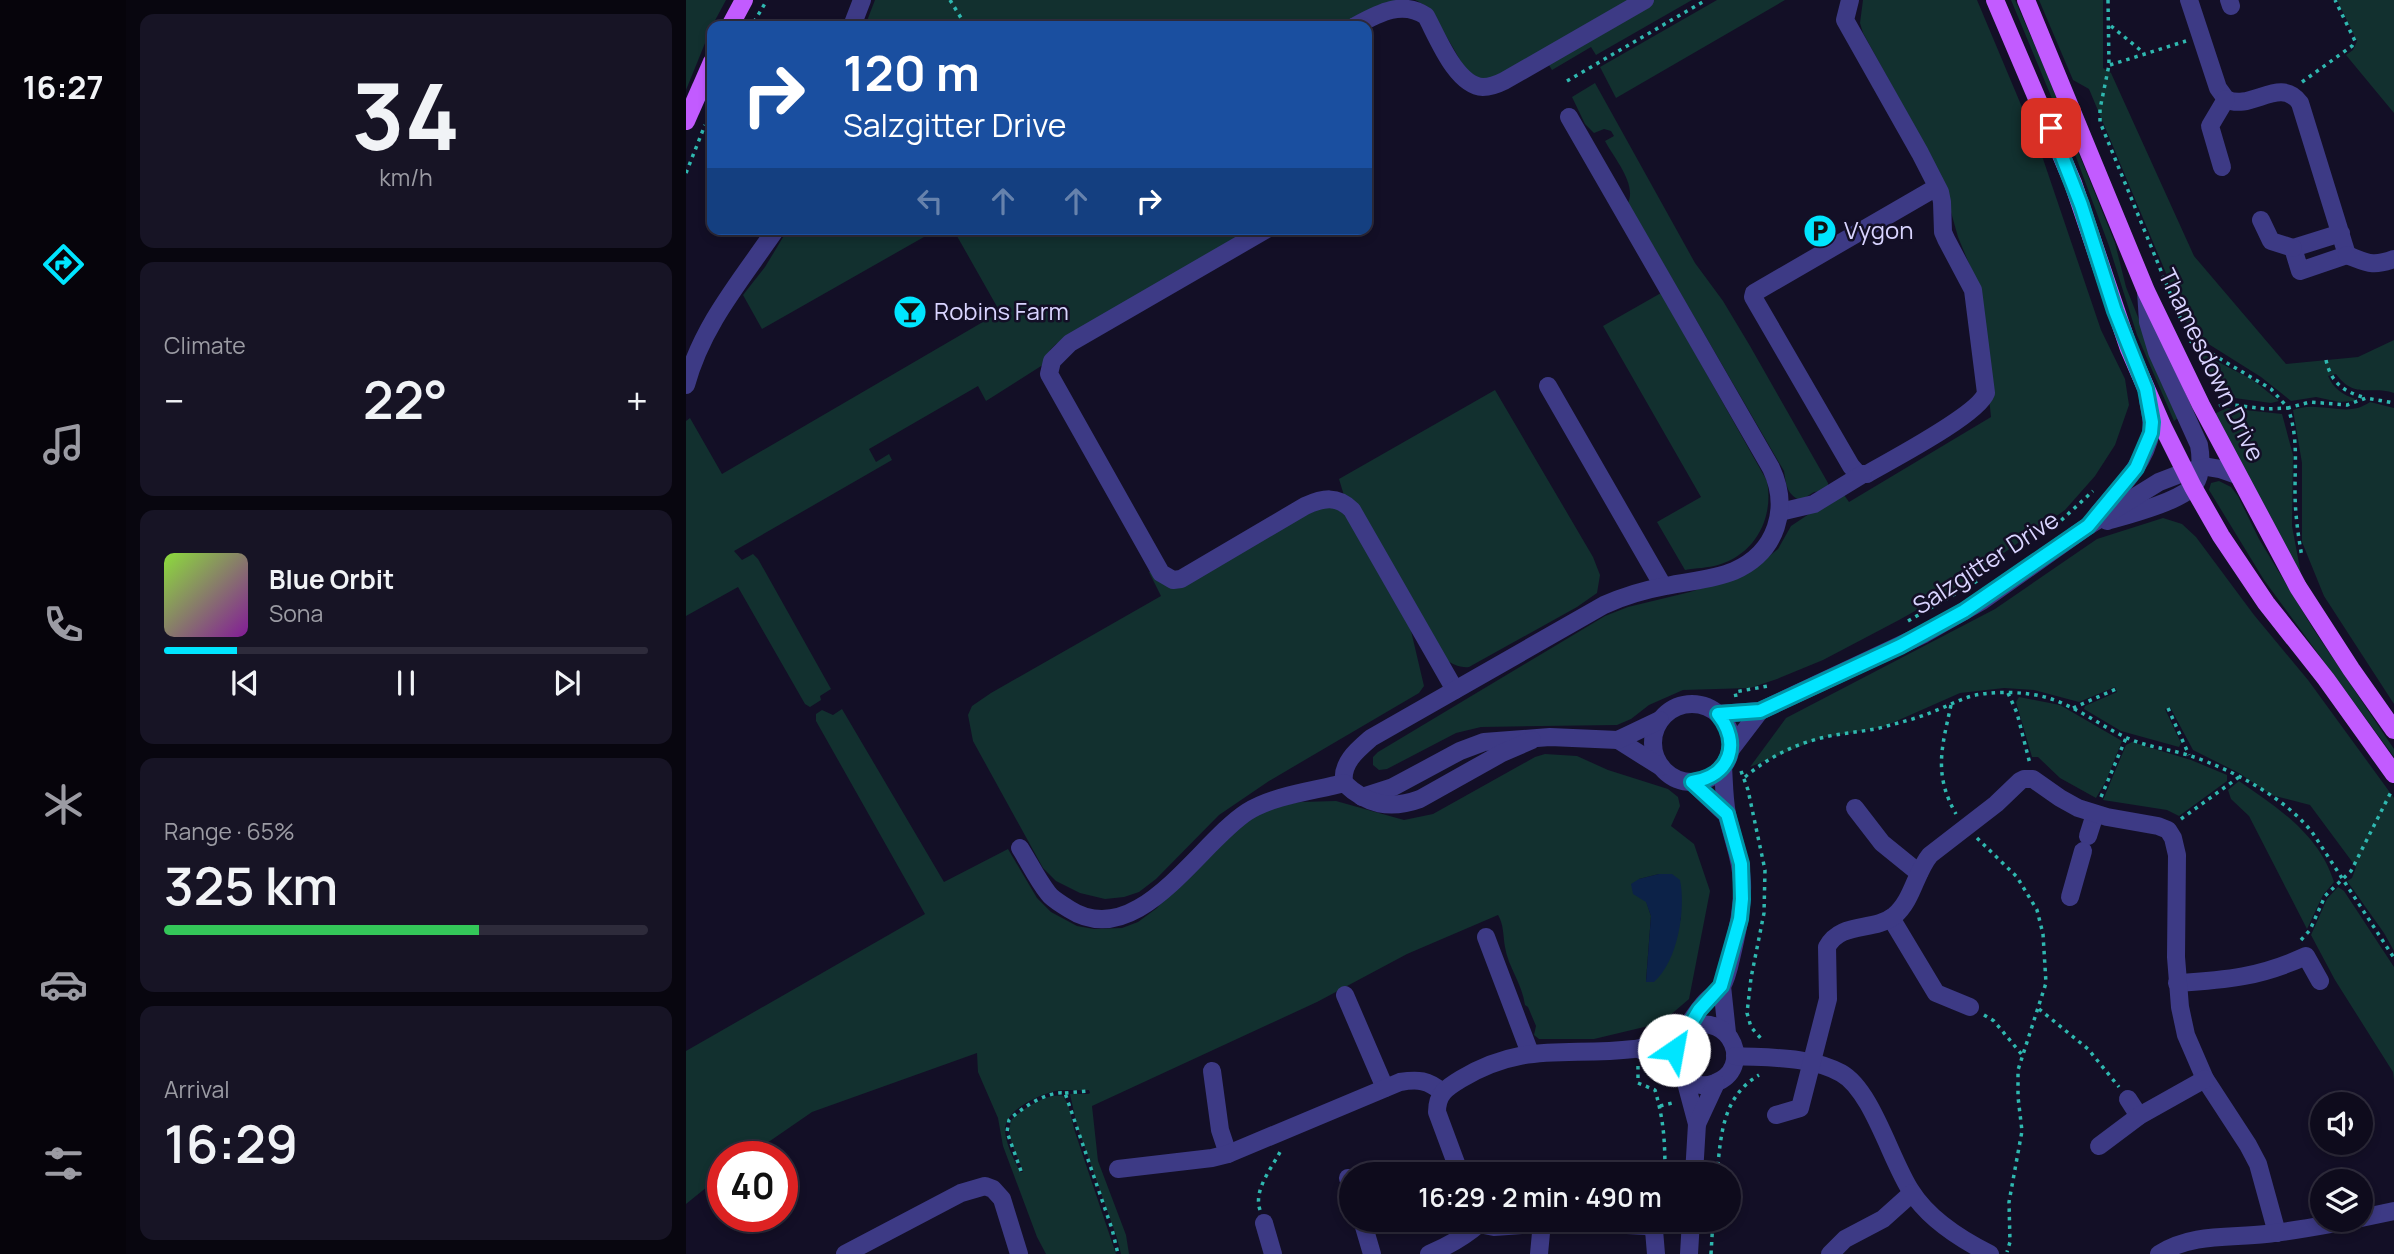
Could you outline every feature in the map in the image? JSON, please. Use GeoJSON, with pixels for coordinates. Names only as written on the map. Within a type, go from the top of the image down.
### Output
{"type":"FeatureCollection","features":[{"type":"Feature","properties":{"kind":"main road"},"geometry":{"type":"LineString","coordinates":[[733,21],[744,0]]}},
{"type":"Feature","properties":{"kind":"main road"},"geometry":{"type":"LineString","coordinates":[[1995,0],[2073,183],[2115,311],[2146,389],[2232,554],[2394,774]]}},
{"type":"Feature","properties":{"kind":"main road","name":"Thamesdown Drive"},"geometry":{"type":"LineString","coordinates":[[2026,0],[2146,291],[2194,393],[2304,597],[2394,730]]}},
{"type":"Feature","properties":{"kind":"main road"},"geometry":{"type":"LineString","coordinates":[[686,121],[707,73]]}},
{"type":"Feature","properties":{"kind":"street"},"geometry":{"type":"LineString","coordinates":[[854,21],[862,0]]}},
{"type":"Feature","properties":{"kind":"street"},"geometry":{"type":"LineString","coordinates":[[1365,21],[1396,5],[1406,3],[1419,9],[1426,16],[1458,74],[1467,82],[1480,87],[1504,81],[1645,0]]}},
{"type":"Feature","properties":{"kind":"street"},"geometry":{"type":"LineString","coordinates":[[1780,512],[1814,504],[1966,414],[1983,401],[1986,393],[1973,290],[1944,232],[1942,202],[1937,187],[1845,20],[1850,0]]}},
{"type":"Feature","properties":{"kind":"street"},"geometry":{"type":"LineString","coordinates":[[2192,2],[2218,88],[2226,99],[2239,103],[2277,92],[2290,93],[2296,98],[2302,108],[2347,255]]}},
{"type":"Feature","properties":{"kind":"street"},"geometry":{"type":"LineString","coordinates":[[2222,167],[2210,126],[2226,99]]}},
{"type":"Feature","properties":{"kind":"street"},"geometry":{"type":"LineString","coordinates":[[1569,117],[1771,468],[1779,490],[1779,521],[1769,541],[1752,560],[1734,570],[1630,594],[1604,605],[1371,738],[1354,753],[1346,766],[1344,783],[1362,797],[1383,806],[1412,802],[1532,740],[1550,737],[1618,740],[1681,780],[1692,782],[1714,775],[1723,766]]}},
{"type":"Feature","properties":{"kind":"street"},"geometry":{"type":"LineString","coordinates":[[1863,474],[1858,474],[1851,466],[1772,331],[1753,297],[1754,293],[1937,187]]}},
{"type":"Feature","properties":{"kind":"street"},"geometry":{"type":"LineString","coordinates":[[2262,220],[2271,241],[2293,248],[2341,233]]}},
{"type":"Feature","properties":{"kind":"street"},"geometry":{"type":"LineString","coordinates":[[686,385],[695,357],[717,313],[772,235]]}},
{"type":"Feature","properties":{"kind":"street"},"geometry":{"type":"LineString","coordinates":[[1257,235],[1070,343],[1052,361],[1049,374],[1161,573],[1174,580],[1181,579],[1305,506],[1331,499],[1344,503],[1352,510],[1455,690]]}},
{"type":"Feature","properties":{"kind":"street"},"geometry":{"type":"LineString","coordinates":[[2293,248],[2300,271],[2347,255],[2378,265],[2394,259]]}},
{"type":"Feature","properties":{"kind":"street"},"geometry":{"type":"LineString","coordinates":[[2146,291],[2148,322],[2157,352],[2199,445],[2193,475]]}},
{"type":"Feature","properties":{"kind":"street"},"geometry":{"type":"LineString","coordinates":[[1548,386],[1663,586]]}},
{"type":"Feature","properties":{"kind":"street"},"geometry":{"type":"LineString","coordinates":[[2088,526],[2136,468],[2147,444],[2152,422],[2146,389]]}},
{"type":"Feature","properties":{"kind":"street"},"geometry":{"type":"LineString","coordinates":[[2088,526],[2143,510],[2193,475],[2220,468],[2237,475]]}},
{"type":"Feature","properties":{"kind":"street","name":"Salzgitter Drive"},"geometry":{"type":"LineString","coordinates":[[1618,740],[1660,720],[1677,706],[1699,704],[1718,714],[1760,711],[1950,620],[2088,526]]}},
{"type":"Feature","properties":{"kind":"street","name":"Salzgitter Drive"},"geometry":{"type":"LineString","coordinates":[[1694,1162],[1697,1124],[1716,1083],[1729,1073],[1735,1056],[1732,1040],[1727,1033],[1721,986],[1740,919],[1741,864],[1727,814],[1723,766],[1736,755],[1760,711]]}},
{"type":"Feature","properties":{"kind":"street"},"geometry":{"type":"LineString","coordinates":[[1718,714],[1726,724],[1736,755]]}},
{"type":"Feature","properties":{"kind":"street"},"geometry":{"type":"LineString","coordinates":[[1660,720],[1654,731],[1653,743],[1655,756],[1661,767]]}},
{"type":"Feature","properties":{"kind":"street"},"geometry":{"type":"LineString","coordinates":[[1776,1115],[1800,1108],[1828,999],[1829,944],[1838,933],[1891,918],[1904,905],[1930,855],[1996,804],[2020,781],[2033,779],[2069,804],[2095,814],[2168,830],[2176,845],[2177,855],[2175,945],[2186,1035],[2205,1079],[2258,1164],[2277,1233]]}},
{"type":"Feature","properties":{"kind":"street"},"geometry":{"type":"LineString","coordinates":[[1692,782],[1727,814]]}},
{"type":"Feature","properties":{"kind":"street"},"geometry":{"type":"LineString","coordinates":[[1020,848],[1049,895],[1076,913],[1090,918],[1120,917],[1154,900],[1224,829],[1250,810],[1279,799],[1344,783]]}},
{"type":"Feature","properties":{"kind":"street"},"geometry":{"type":"LineString","coordinates":[[1854,808],[1882,843],[1919,873]]}},
{"type":"Feature","properties":{"kind":"street"},"geometry":{"type":"LineString","coordinates":[[2070,897],[2095,814]]}},
{"type":"Feature","properties":{"kind":"street"},"geometry":{"type":"LineString","coordinates":[[1891,918],[1936,993],[1970,1007]]}},
{"type":"Feature","properties":{"kind":"street"},"geometry":{"type":"LineString","coordinates":[[1486,937],[1530,1053]]}},
{"type":"Feature","properties":{"kind":"street"},"geometry":{"type":"LineString","coordinates":[[2178,984],[2249,977],[2302,949],[2320,981]]}},
{"type":"Feature","properties":{"kind":"street","name":"Salzgitter Drive"},"geometry":{"type":"LineString","coordinates":[[1697,1124],[1674,1050],[1699,1010],[1721,986]]}},
{"type":"Feature","properties":{"kind":"street"},"geometry":{"type":"LineString","coordinates":[[1345,995],[1385,1088]]}},
{"type":"Feature","properties":{"kind":"street"},"geometry":{"type":"LineString","coordinates":[[1456,1162],[1437,1112],[1437,1102],[1442,1092],[1494,1063],[1530,1053],[1637,1049],[1685,1031],[1696,1024],[1712,1024],[1727,1033]]}},
{"type":"Feature","properties":{"kind":"street"},"geometry":{"type":"LineString","coordinates":[[1637,1049],[1700,1085],[1716,1083]]}},
{"type":"Feature","properties":{"kind":"street"},"geometry":{"type":"LineString","coordinates":[[1735,1056],[1779,1065],[1811,1063],[1842,1073],[1856,1086],[1912,1193],[1952,1230],[1990,1254]]}},
{"type":"Feature","properties":{"kind":"street"},"geometry":{"type":"LineString","coordinates":[[1212,1071],[1220,1130],[1228,1154]]}},
{"type":"Feature","properties":{"kind":"street"},"geometry":{"type":"LineString","coordinates":[[2099,1146],[2138,1116],[2205,1079]]}},
{"type":"Feature","properties":{"kind":"street"},"geometry":{"type":"LineString","coordinates":[[1118,1169],[1228,1154],[1385,1088],[1413,1080],[1426,1081],[1442,1092]]}},
{"type":"Feature","properties":{"kind":"street"},"geometry":{"type":"LineString","coordinates":[[2128,1099],[2138,1116]]}},
{"type":"Feature","properties":{"kind":"street"},"geometry":{"type":"LineString","coordinates":[[845,1254],[961,1193],[985,1186],[993,1189],[1002,1199],[1019,1254]]}},
{"type":"Feature","properties":{"kind":"street"},"geometry":{"type":"LineString","coordinates":[[1830,1254],[1845,1239],[1883,1219],[1912,1193]]}},
{"type":"Feature","properties":{"kind":"street"},"geometry":{"type":"LineString","coordinates":[[2373,1215],[2394,1211]]}},
{"type":"Feature","properties":{"kind":"street"},"geometry":{"type":"LineString","coordinates":[[1264,1223],[1273,1254]]}},
{"type":"Feature","properties":{"kind":"street"},"geometry":{"type":"LineString","coordinates":[[2159,1254],[2196,1238],[2277,1233],[2310,1227]]}},
{"type":"Feature","properties":{"kind":"street"},"geometry":{"type":"LineString","coordinates":[[1366,1232],[1372,1254]]}},
{"type":"Feature","properties":{"kind":"street"},"geometry":{"type":"LineString","coordinates":[[1429,1254],[1454,1244],[1467,1232]]}},
{"type":"Feature","properties":{"kind":"street"},"geometry":{"type":"LineString","coordinates":[[1539,1254],[1541,1232]]}},
{"type":"Feature","properties":{"kind":"street"},"geometry":{"type":"LineString","coordinates":[[1654,1232],[1656,1254]]}},
{"type":"Feature","properties":{"kind":"street"},"geometry":{"type":"LineString","coordinates":[[1689,1254],[1690,1232]]}},
{"type":"Feature","properties":{"kind":"path"},"geometry":{"type":"LineString","coordinates":[[755,21],[767,0]]}},
{"type":"Feature","properties":{"kind":"path"},"geometry":{"type":"LineString","coordinates":[[950,0],[963,21]]}},
{"type":"Feature","properties":{"kind":"path"},"geometry":{"type":"LineString","coordinates":[[1567,80],[1706,0]]}},
{"type":"Feature","properties":{"kind":"path"},"geometry":{"type":"LineString","coordinates":[[2108,0],[2109,65],[2100,122],[2185,329]]}},
{"type":"Feature","properties":{"kind":"path"},"geometry":{"type":"LineString","coordinates":[[2290,93],[2355,41],[2335,0]]}},
{"type":"Feature","properties":{"kind":"path"},"geometry":{"type":"LineString","coordinates":[[2110,25],[2144,53]]}},
{"type":"Feature","properties":{"kind":"path"},"geometry":{"type":"LineString","coordinates":[[2109,65],[2202,36]]}},
{"type":"Feature","properties":{"kind":"path"},"geometry":{"type":"LineString","coordinates":[[686,173],[707,120]]}},
{"type":"Feature","properties":{"kind":"path"},"geometry":{"type":"LineString","coordinates":[[2195,352],[2190,341],[2271,389],[2288,408],[2296,440],[2296,514],[2304,565]]}},
{"type":"Feature","properties":{"kind":"path"},"geometry":{"type":"LineString","coordinates":[[2326,360],[2331,375],[2342,389],[2366,398],[2394,403]]}},
{"type":"Feature","properties":{"kind":"path"},"geometry":{"type":"LineString","coordinates":[[2216,395],[2221,406],[2225,404],[2266,409],[2288,408],[2310,402],[2347,405],[2366,398]]}},
{"type":"Feature","properties":{"kind":"path"},"geometry":{"type":"LineString","coordinates":[[2049,532],[2101,482]]}},
{"type":"Feature","properties":{"kind":"path"},"geometry":{"type":"LineString","coordinates":[[1904,622],[1980,579]]}},
{"type":"Feature","properties":{"kind":"path"},"geometry":{"type":"LineString","coordinates":[[1737,713],[1735,692],[1768,687]]}},
{"type":"Feature","properties":{"kind":"path"},"geometry":{"type":"LineString","coordinates":[[2073,708],[2116,689]]}},
{"type":"Feature","properties":{"kind":"path"},"geometry":{"type":"LineString","coordinates":[[2008,693],[2027,745],[2033,779]]}},
{"type":"Feature","properties":{"kind":"path"},"geometry":{"type":"LineString","coordinates":[[1744,778],[1754,769],[1794,746],[1827,736],[1880,728],[1965,698],[1981,694],[2008,693],[2042,696],[2073,708],[2126,738],[2189,755],[2239,777],[2302,819],[2394,958]]}},
{"type":"Feature","properties":{"kind":"path"},"geometry":{"type":"LineString","coordinates":[[1951,705],[1940,755],[1940,771],[1951,805],[1966,827],[2017,877],[2037,910],[2043,934],[2046,983],[2018,1070],[2022,1131],[2009,1202],[2010,1242],[2006,1254]]}},
{"type":"Feature","properties":{"kind":"path"},"geometry":{"type":"LineString","coordinates":[[2168,708],[2189,755]]}},
{"type":"Feature","properties":{"kind":"path"},"geometry":{"type":"LineString","coordinates":[[2095,814],[2126,738]]}},
{"type":"Feature","properties":{"kind":"path"},"geometry":{"type":"LineString","coordinates":[[1736,755],[1744,778],[1765,870],[1764,913],[1747,1013],[1751,1027],[1763,1041]]}},
{"type":"Feature","properties":{"kind":"path"},"geometry":{"type":"LineString","coordinates":[[2168,830],[2239,777]]}},
{"type":"Feature","properties":{"kind":"path"},"geometry":{"type":"LineString","coordinates":[[2302,949],[2325,897],[2351,871],[2394,785]]}},
{"type":"Feature","properties":{"kind":"path"},"geometry":{"type":"LineString","coordinates":[[1970,1007],[1994,1021],[2024,1056]]}},
{"type":"Feature","properties":{"kind":"path"},"geometry":{"type":"LineString","coordinates":[[2039,1009],[2088,1049],[2114,1078],[2128,1099]]}},
{"type":"Feature","properties":{"kind":"path"},"geometry":{"type":"LineString","coordinates":[[1637,1049],[1638,1083],[1655,1090],[1660,1106],[1665,1132],[1665,1162]]}},
{"type":"Feature","properties":{"kind":"path"},"geometry":{"type":"LineString","coordinates":[[1719,1162],[1724,1124],[1734,1097],[1748,1083],[1779,1065]]}},
{"type":"Feature","properties":{"kind":"path"},"geometry":{"type":"LineString","coordinates":[[1021,1171],[1007,1132],[1009,1120],[1051,1095],[1087,1091]]}},
{"type":"Feature","properties":{"kind":"path"},"geometry":{"type":"LineString","coordinates":[[1065,1093],[1112,1229],[1118,1254]]}},
{"type":"Feature","properties":{"kind":"path"},"geometry":{"type":"LineString","coordinates":[[1264,1223],[1257,1201],[1258,1193],[1288,1128]]}},
{"type":"Feature","properties":{"kind":"path"},"geometry":{"type":"LineString","coordinates":[[1711,1254],[1712,1232]]}},
{"type":"Feature","properties":{"kind":"green space"},"geometry":{"type":"Polygon","coordinates":[[[686,0],[726,0],[715,21],[707,21],[707,38],[686,90],[686,0]]]}},
{"type":"Feature","properties":{"kind":"green space"},"geometry":{"type":"Polygon","coordinates":[[[875,0],[1401,0],[1353,21],[867,21],[875,0]]]}},
{"type":"Feature","properties":{"kind":"green space"},"geometry":{"type":"Polygon","coordinates":[[[1415,0],[1637,0],[1487,81],[1469,76],[1437,22],[1422,4],[1415,0]]]}},
{"type":"Feature","properties":{"kind":"green space"},"geometry":{"type":"Polygon","coordinates":[[[1650,0],[1692,0],[1596,55],[1591,47],[1552,70],[1546,60],[1650,0]]]}},
{"type":"Feature","properties":{"kind":"green space"},"geometry":{"type":"Polygon","coordinates":[[[1717,0],[1785,0],[1616,98],[1600,67],[1717,0]]]}},
{"type":"Feature","properties":{"kind":"green space"},"geometry":{"type":"Polygon","coordinates":[[[1863,0],[1977,0],[2040,150],[2101,330],[2125,379],[2129,405],[2115,445],[2095,476],[2065,510],[1947,593],[1823,660],[1750,688],[1683,690],[1649,705],[1631,719],[1617,725],[1481,727],[1456,733],[1387,769],[1379,770],[1373,765],[1373,757],[1378,752],[1605,616],[1628,607],[1725,581],[1758,565],[1778,549],[1791,526],[1842,492],[1849,502],[1991,417],[1977,283],[1958,237],[1940,173],[1863,33],[1860,23],[1863,0]]]}},
{"type":"Feature","properties":{"kind":"green space"},"geometry":{"type":"Polygon","coordinates":[[[2011,0],[2015,0],[2042,62],[2115,243],[2126,287],[2178,418],[2174,421],[2137,335],[2109,246],[2073,149],[2011,0]]]}},
{"type":"Feature","properties":{"kind":"green space"},"geometry":{"type":"Polygon","coordinates":[[[2039,0],[2103,0],[2103,68],[2111,73],[2194,256],[2286,364],[2358,357],[2394,340],[2394,393],[2356,389],[2343,382],[2336,374],[2328,376],[2336,388],[2355,399],[2354,401],[2339,402],[2316,397],[2291,401],[2261,377],[2191,333],[2089,89],[2073,80],[2039,0]]]}},
{"type":"Feature","properties":{"kind":"green space"},"geometry":{"type":"Polygon","coordinates":[[[2337,0],[2394,0],[2394,113],[2346,55],[2353,50],[2357,41],[2337,0]]]}},
{"type":"Feature","properties":{"kind":"green space"},"geometry":{"type":"Polygon","coordinates":[[[1595,83],[1695,263],[1723,301],[1750,346],[1828,483],[1828,490],[1814,492],[1801,500],[1790,492],[1784,471],[1628,203],[1630,196],[1627,180],[1605,141],[1614,136],[1611,131],[1604,129],[1594,133],[1585,124],[1572,97],[1595,83]]]}},
{"type":"Feature","properties":{"kind":"green space"},"geometry":{"type":"Polygon","coordinates":[[[784,235],[927,235],[762,329],[743,295],[765,267],[784,235]]]}},
{"type":"Feature","properties":{"kind":"green space"},"geometry":{"type":"Polygon","coordinates":[[[956,235],[1248,235],[1056,344],[1050,350],[1049,361],[986,401],[978,386],[869,449],[876,462],[889,454],[892,460],[734,551],[742,560],[753,554],[758,559],[831,689],[810,707],[805,704],[738,587],[686,616],[686,421],[690,418],[722,474],[1000,312],[956,235]]]}},
{"type":"Feature","properties":{"kind":"green space"},"geometry":{"type":"Polygon","coordinates":[[[1661,293],[1767,481],[1768,508],[1765,520],[1752,543],[1731,560],[1710,567],[1685,570],[1657,522],[1701,497],[1603,326],[1661,293]]]}},
{"type":"Feature","properties":{"kind":"green space"},"geometry":{"type":"Polygon","coordinates":[[[2199,352],[2253,380],[2279,401],[2271,403],[2227,397],[2223,400],[2199,352]]]}},
{"type":"Feature","properties":{"kind":"green space"},"geometry":{"type":"Polygon","coordinates":[[[1495,390],[1593,557],[1600,575],[1597,593],[1577,607],[1469,667],[1451,663],[1443,657],[1408,618],[1424,686],[1419,693],[1269,781],[1219,815],[1156,879],[1139,892],[1105,899],[1080,893],[1056,881],[1043,868],[973,741],[968,715],[972,706],[1161,596],[1149,572],[1153,571],[1162,580],[1328,505],[1352,522],[1339,479],[1495,390]]]}},
{"type":"Feature","properties":{"kind":"green space"},"geometry":{"type":"Polygon","coordinates":[[[2370,402],[2394,408],[2394,704],[2324,596],[2302,542],[2302,463],[2293,410],[2310,407],[2350,409],[2370,402]]]}},
{"type":"Feature","properties":{"kind":"green space"},"geometry":{"type":"Polygon","coordinates":[[[2227,408],[2282,414],[2293,455],[2292,526],[2301,574],[2214,414],[2227,408]]]}},
{"type":"Feature","properties":{"kind":"green space"},"geometry":{"type":"Polygon","coordinates":[[[2219,481],[2231,487],[2238,496],[2259,539],[2314,630],[2394,749],[2394,757],[2264,580],[2209,490],[2211,483],[2219,481]]]}},
{"type":"Feature","properties":{"kind":"green space"},"geometry":{"type":"Polygon","coordinates":[[[2163,518],[2182,524],[2196,537],[2254,615],[2308,680],[2394,798],[2394,951],[2347,881],[2352,878],[2356,867],[2310,805],[2271,795],[2239,773],[2193,750],[2170,707],[2165,709],[2181,743],[2179,747],[2121,731],[2084,709],[2085,706],[2117,692],[2115,687],[2079,702],[2034,690],[2004,688],[1960,693],[1883,727],[1821,738],[1750,767],[1786,718],[1995,609],[2097,539],[2163,518]]]}},
{"type":"Feature","properties":{"kind":"green space"},"geometry":{"type":"Polygon","coordinates":[[[2019,697],[2060,705],[2122,741],[2096,798],[2060,778],[2038,757],[2032,757],[2016,702],[2019,697]]]}},
{"type":"Feature","properties":{"kind":"green space"},"geometry":{"type":"Polygon","coordinates":[[[842,709],[944,882],[1008,849],[1037,898],[1051,912],[1077,926],[1094,929],[1122,928],[1138,922],[1157,908],[1223,834],[1271,807],[1301,802],[1336,801],[1404,820],[1433,814],[1535,757],[1545,754],[1577,756],[1608,770],[1668,789],[1678,797],[1680,806],[1671,826],[1694,844],[1710,891],[1689,999],[1661,1023],[1594,1039],[1539,1039],[1534,1035],[1536,1026],[1525,1005],[1507,954],[1498,915],[1407,954],[1317,1002],[1092,1106],[1098,1161],[1126,1235],[1129,1254],[1121,1254],[1077,1126],[1070,1094],[1088,1094],[1089,1090],[1059,1090],[1040,1096],[1016,1110],[1006,1123],[1009,1146],[1020,1172],[1023,1172],[1011,1139],[1012,1119],[1043,1099],[1063,1096],[1068,1104],[1116,1254],[1046,1254],[1003,1146],[998,1118],[978,1072],[977,1053],[812,1112],[770,1141],[707,1141],[707,1187],[686,1204],[686,1051],[925,914],[816,721],[816,714],[822,710],[833,715],[842,709]],[[1672,874],[1639,879],[1651,916],[1646,981],[1666,965],[1681,918],[1672,874]]]}},
{"type":"Feature","properties":{"kind":"green space"},"geometry":{"type":"Polygon","coordinates":[[[2132,742],[2191,760],[2227,775],[2227,781],[2179,816],[2167,810],[2103,800],[2126,745],[2132,742]]]}},
{"type":"Feature","properties":{"kind":"green space"},"geometry":{"type":"Polygon","coordinates":[[[2239,781],[2296,824],[2308,836],[2327,865],[2334,882],[2323,895],[2307,929],[2249,816],[2231,799],[2228,790],[2239,781]]]}},
{"type":"Feature","properties":{"kind":"green space"},"geometry":{"type":"Polygon","coordinates":[[[2338,887],[2344,891],[2394,967],[2394,1080],[2393,1072],[2335,980],[2311,935],[2327,899],[2338,887]]]}},
{"type":"Feature","properties":{"kind":"water"},"geometry":{"type":"Polygon","coordinates":[[[1659,874],[1672,874],[1680,880],[1681,919],[1669,961],[1654,982],[1646,982],[1651,916],[1646,902],[1633,894],[1631,884],[1659,874]]]}},
{"type":"Feature","properties":{"kind":"place","name":"Vygon"},"geometry":{"type":"Point","coordinates":[1820,231]}},
{"type":"Feature","properties":{"kind":"place","name":"Robins Farm"},"geometry":{"type":"Point","coordinates":[910,312]}},
{"type":"Feature","properties":{"kind":"route"},"geometry":{"type":"LineString","coordinates":[[1674,1050],[1676,1042],[1699,1010],[1721,986],[1729,967],[1740,919],[1741,864],[1727,814],[1692,782],[1714,775],[1728,758],[1731,749],[1730,736],[1726,724],[1718,714],[1760,711],[1900,646],[1982,601],[2088,526],[2136,468],[2147,444],[2152,422],[2146,389],[2115,311],[2081,205],[2051,128]]}}]}
